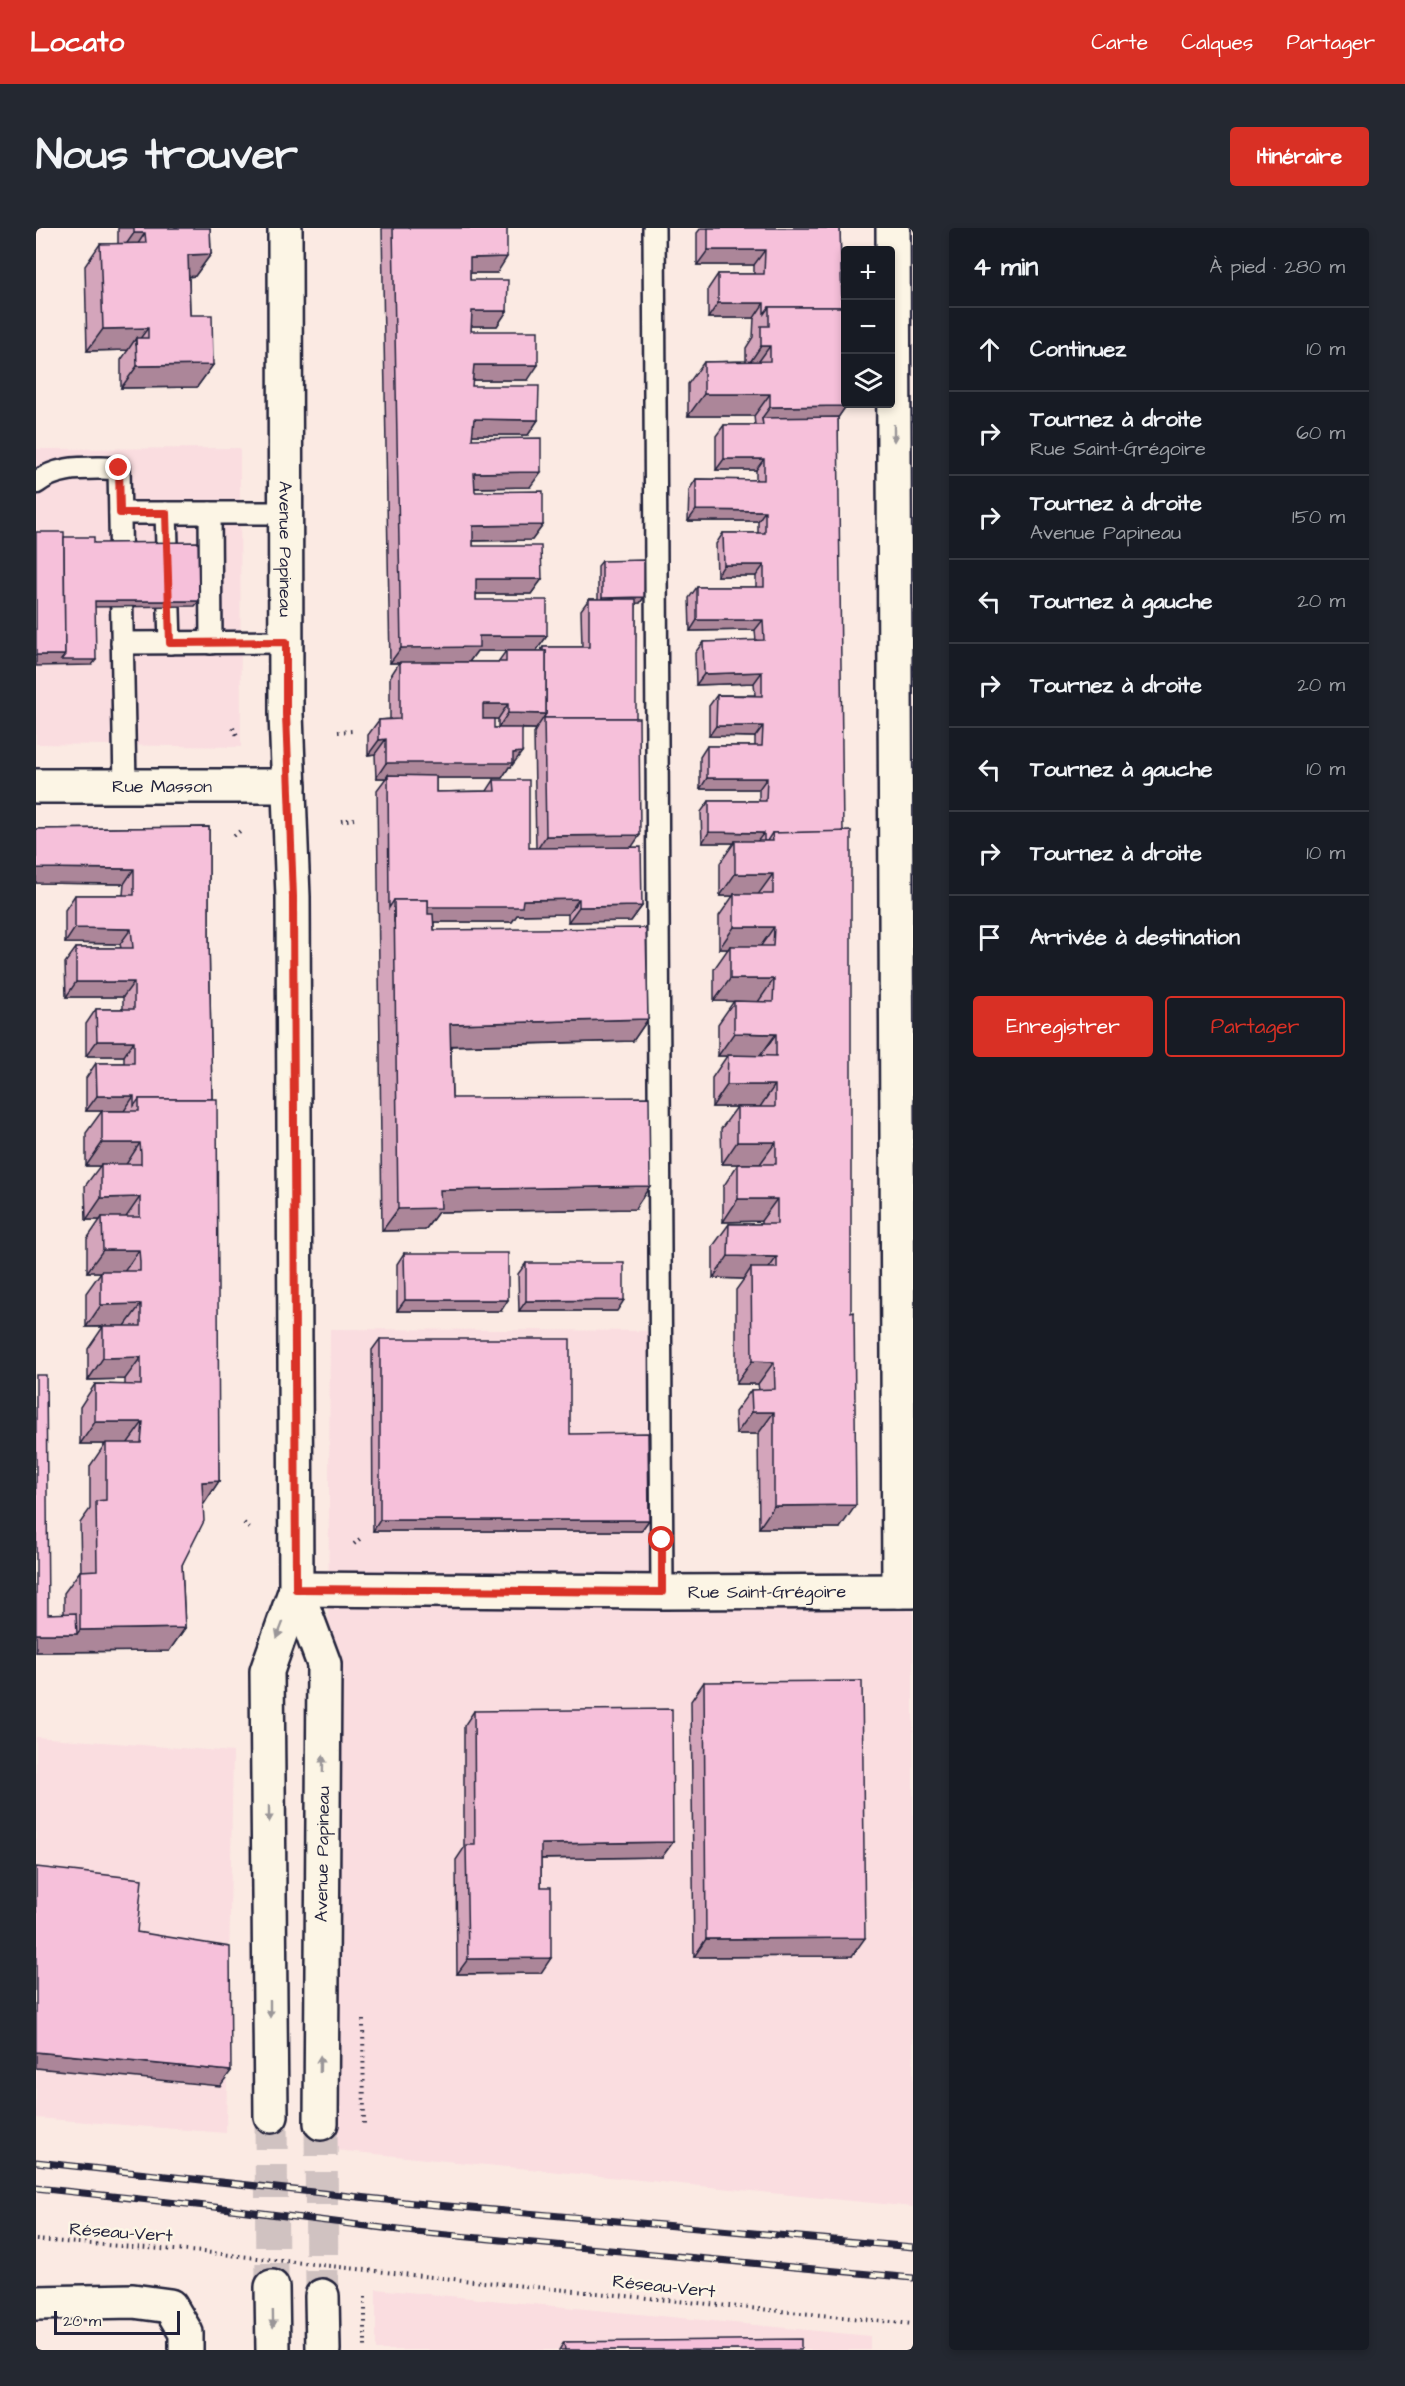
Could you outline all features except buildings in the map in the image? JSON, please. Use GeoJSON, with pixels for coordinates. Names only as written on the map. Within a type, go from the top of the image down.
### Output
{"type":"FeatureCollection","features":[{"type":"Feature","properties":{"kind":"main road","name":"Avenue Papineau"},"geometry":{"type":"LineString","coordinates":[[271,2116],[267,1671],[296,1589],[293,897],[286,642],[285,228]]}},
{"type":"Feature","properties":{"kind":"main road"},"geometry":{"type":"LineString","coordinates":[[894,228],[906,1591]]}},
{"type":"Feature","properties":{"kind":"main road","name":"Rue Masson"},"geometry":{"type":"LineString","coordinates":[[36,786],[289,786]]}},
{"type":"Feature","properties":{"kind":"main road","name":"Avenue Papineau"},"geometry":{"type":"LineString","coordinates":[[296,1589],[324,1664],[321,2123]]}},
{"type":"Feature","properties":{"kind":"main road","name":"Rue Saint-Grégoire"},"geometry":{"type":"LineString","coordinates":[[296,1589],[906,1591]]}},
{"type":"Feature","properties":{"kind":"main road"},"geometry":{"type":"LineString","coordinates":[[272,2287],[273,2350]]}},
{"type":"Feature","properties":{"kind":"main road"},"geometry":{"type":"LineString","coordinates":[[322,2295],[323,2350]]}},
{"type":"Feature","properties":{"kind":"main road"},"geometry":{"type":"LineString","coordinates":[[36,2303],[133,2301],[170,2306],[186,2333],[186,2350]]}},
{"type":"Feature","properties":{"kind":"lane"},"geometry":{"type":"LineString","coordinates":[[654,228],[662,1592]]}},
{"type":"Feature","properties":{"kind":"lane"},"geometry":{"type":"LineString","coordinates":[[36,483],[46,475],[63,470],[119,468],[125,786]]}},
{"type":"Feature","properties":{"kind":"lane"},"geometry":{"type":"LineString","coordinates":[[120,513],[286,513]]}},
{"type":"Feature","properties":{"kind":"lane"},"geometry":{"type":"LineString","coordinates":[[166,513],[170,643]]}},
{"type":"Feature","properties":{"kind":"lane"},"geometry":{"type":"LineString","coordinates":[[210,513],[211,643]]}},
{"type":"Feature","properties":{"kind":"lane"},"geometry":{"type":"LineString","coordinates":[[122,643],[286,642]]}},
{"type":"Feature","properties":{"kind":"path"},"geometry":{"type":"LineString","coordinates":[[233,728],[238,737]]}},
{"type":"Feature","properties":{"kind":"path"},"geometry":{"type":"LineString","coordinates":[[338,732],[353,731]]}},
{"type":"Feature","properties":{"kind":"path"},"geometry":{"type":"LineString","coordinates":[[342,821],[354,819]]}},
{"type":"Feature","properties":{"kind":"path"},"geometry":{"type":"LineString","coordinates":[[234,836],[240,831]]}},
{"type":"Feature","properties":{"kind":"path"},"geometry":{"type":"LineString","coordinates":[[244,1523],[250,1529]]}},
{"type":"Feature","properties":{"kind":"path"},"geometry":{"type":"LineString","coordinates":[[354,1544],[361,1538]]}},
{"type":"Feature","properties":{"kind":"path","name":"Réseau-Vert"},"geometry":{"type":"LineString","coordinates":[[36,2240],[203,2252],[913,2324]]}},
{"type":"Feature","properties":{"kind":"path"},"geometry":{"type":"LineString","coordinates":[[365,2297],[365,2350]]}},
{"type":"Feature","properties":{"kind":"shaded area"},"geometry":{"type":"Polygon","coordinates":[[[240,448],[241,747],[36,744],[36,449],[240,448]]]}},
{"type":"Feature","properties":{"kind":"shaded area"},"geometry":{"type":"Polygon","coordinates":[[[330,1329],[665,1331],[669,1582],[913,1584],[913,2207],[325,2149],[330,1329]]]}},
{"type":"Feature","properties":{"kind":"shaded area"},"geometry":{"type":"Polygon","coordinates":[[[36,1737],[233,1752],[226,2133],[36,2118],[36,1737]]]}},
{"type":"Feature","properties":{"kind":"shaded area"},"geometry":{"type":"Polygon","coordinates":[[[376,2289],[870,2336],[870,2350],[376,2350],[376,2289]]]}},
{"type":"Feature","properties":{"kind":"tunnel"},"geometry":{"type":"LineString","coordinates":[[271,2116],[272,2287]]}},
{"type":"Feature","properties":{"kind":"tunnel"},"geometry":{"type":"LineString","coordinates":[[321,2123],[322,2296]]}},
{"type":"Feature","properties":{"kind":"railway"},"geometry":{"type":"LineString","coordinates":[[36,2162],[414,2203],[913,2247]]}},
{"type":"Feature","properties":{"kind":"railway"},"geometry":{"type":"LineString","coordinates":[[36,2188],[415,2232],[913,2278]]}},
{"type":"Feature","properties":{"kind":"route"},"geometry":{"type":"LineString","coordinates":[[119,468],[120,513],[166,513],[170,643],[286,642],[286,714],[293,897],[296,1589],[662,1592],[662,1540]]}}]}
